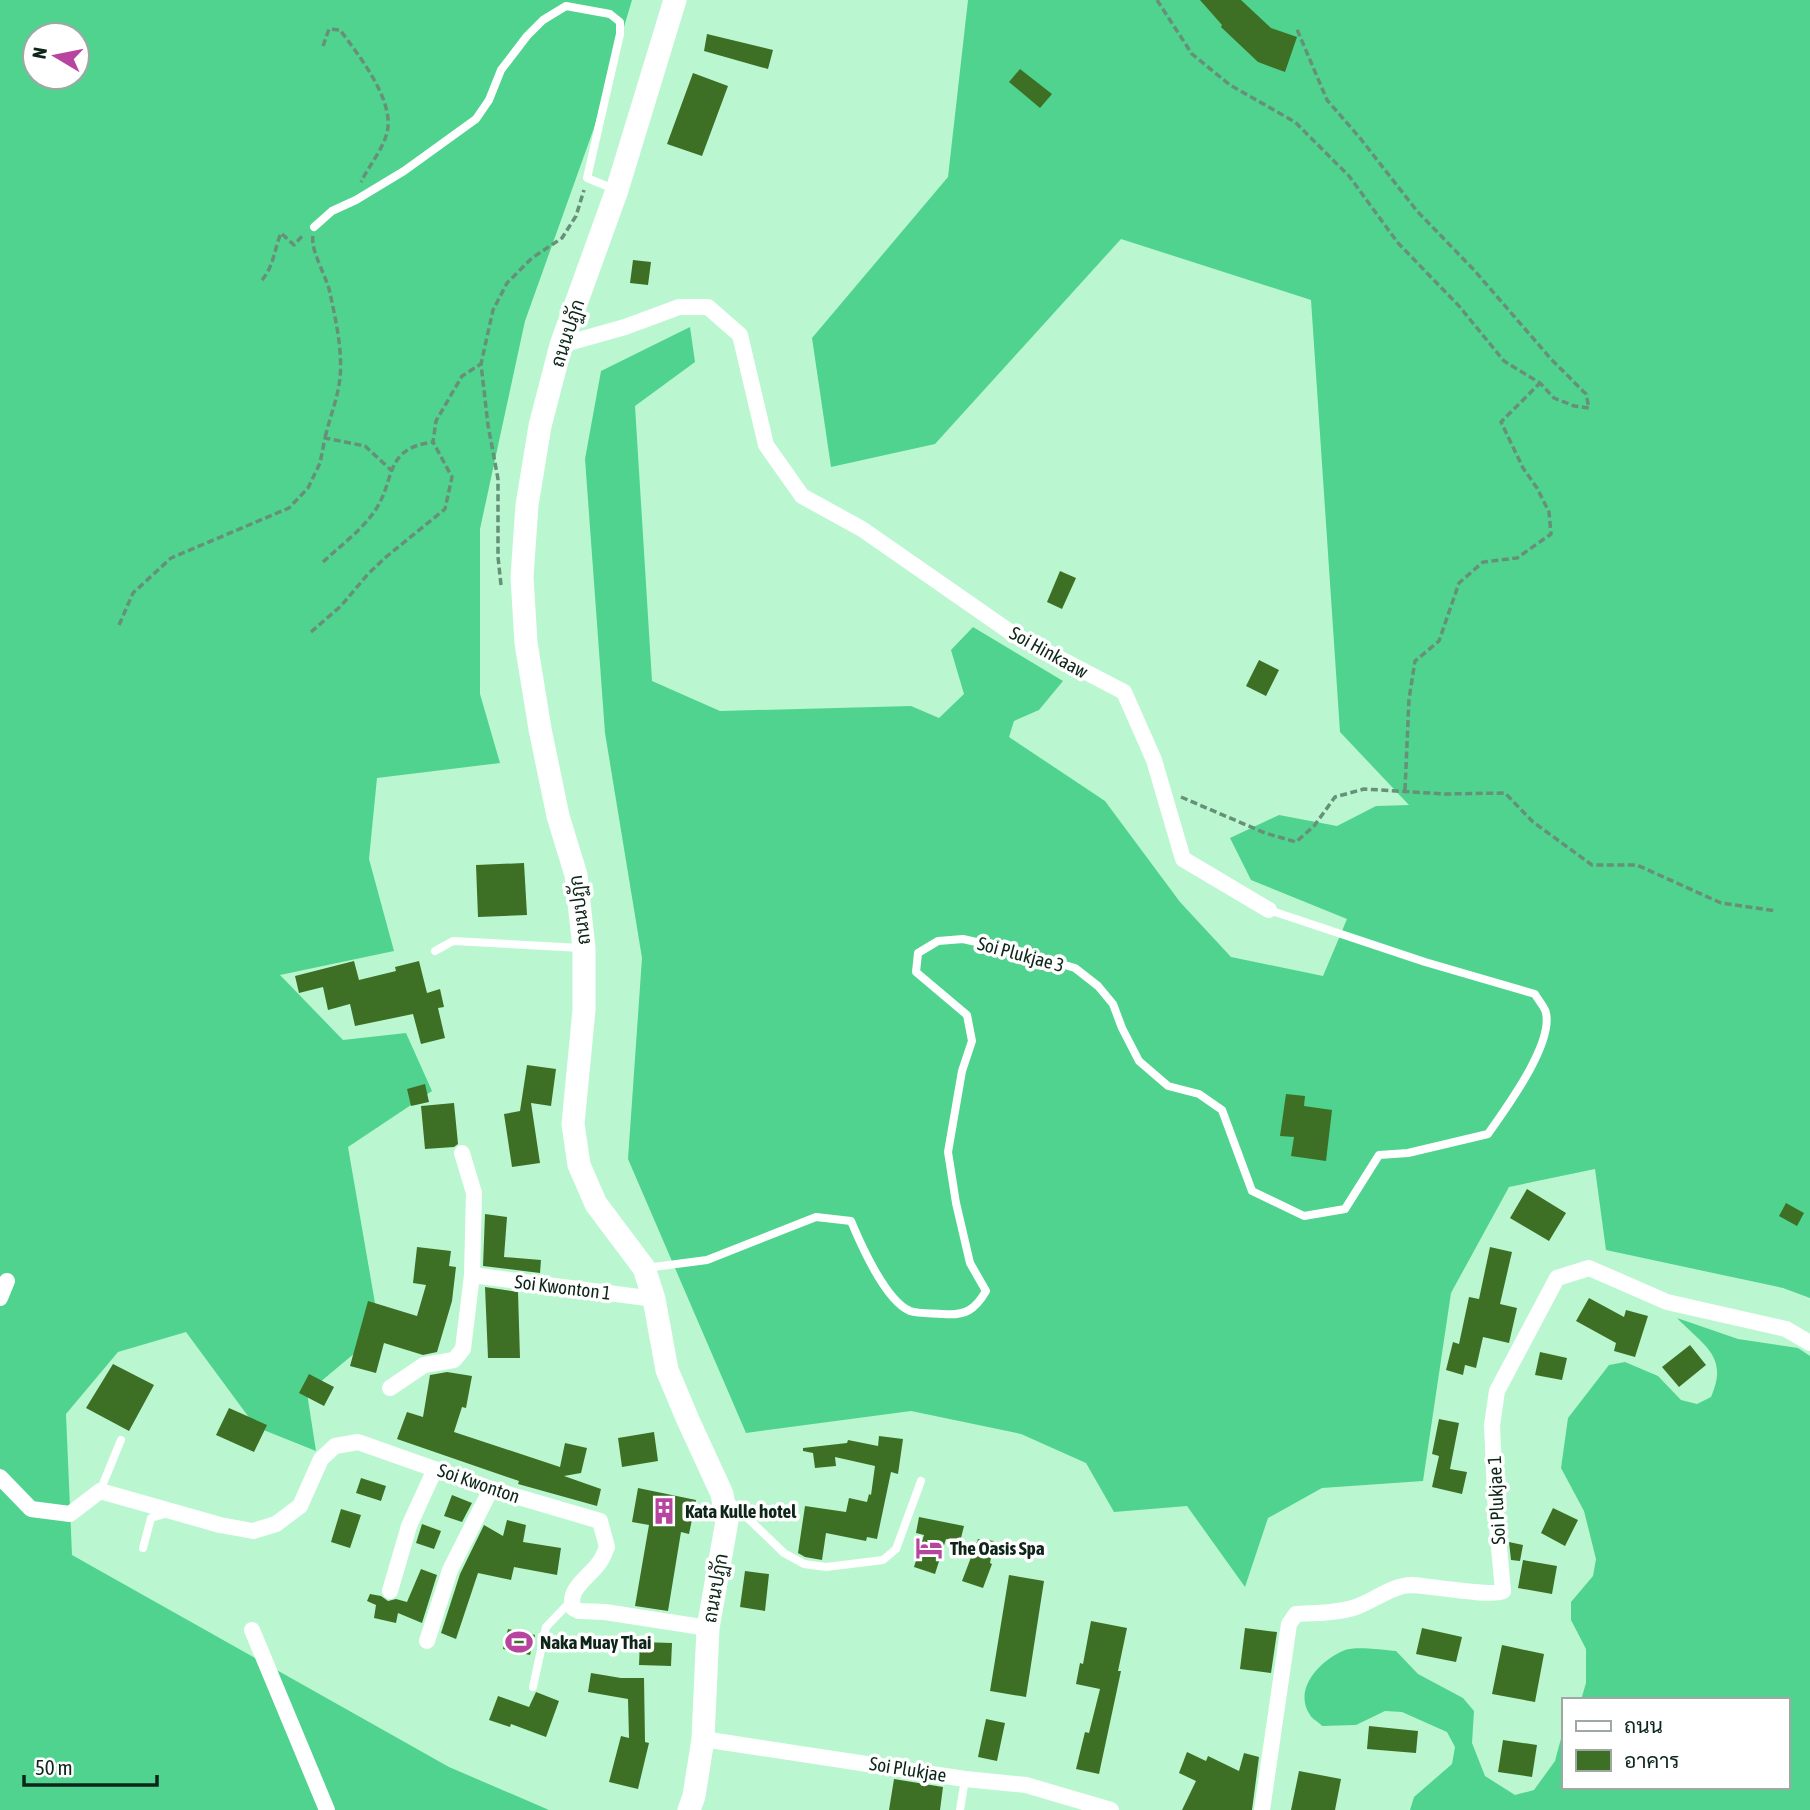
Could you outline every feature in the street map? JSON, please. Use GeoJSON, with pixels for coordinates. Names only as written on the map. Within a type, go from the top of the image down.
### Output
{"type":"FeatureCollection","features":[{"type":"Feature","properties":{"kind":"main road","name":"ถนนปฏัก"},"geometry":{"type":"LineString","coordinates":[[676,0],[617,190],[561,345],[540,426],[527,505],[522,577],[526,643],[540,729],[558,816],[576,875],[584,948],[584,1010],[573,1124],[579,1165],[596,1204],[643,1268],[654,1299],[667,1370],[722,1494],[727,1521],[708,1628],[703,1739],[694,1796],[689,1810]]}},
{"type":"Feature","properties":{"kind":"street","name":"Soi Hinkaaw"},"geometry":{"type":"LineString","coordinates":[[561,345],[625,327],[679,307],[708,307],[740,335],[766,445],[802,496],[862,528],[1013,634],[1124,692],[1154,760],[1183,859],[1269,910]]}},
{"type":"Feature","properties":{"kind":"street"},"geometry":{"type":"LineString","coordinates":[[390,1388],[424,1365],[454,1360],[463,1349],[472,1275],[474,1193],[462,1153]]}},
{"type":"Feature","properties":{"kind":"street","name":"Soi Plukjae 1"},"geometry":{"type":"LineString","coordinates":[[1262,1810],[1289,1624],[1296,1614],[1356,1607],[1407,1585],[1482,1594],[1497,1594],[1503,1591],[1492,1425],[1497,1391],[1558,1278],[1589,1268],[1667,1301],[1786,1329],[1810,1343]]}},
{"type":"Feature","properties":{"kind":"street","name":"Soi Kwonton 1"},"geometry":{"type":"LineString","coordinates":[[472,1275],[654,1299]]}},
{"type":"Feature","properties":{"kind":"street"},"geometry":{"type":"LineString","coordinates":[[0,1298],[7,1281]]}},
{"type":"Feature","properties":{"kind":"street","name":"Soi Kwonton"},"geometry":{"type":"LineString","coordinates":[[174,1511],[220,1525],[253,1531],[276,1524],[300,1506],[321,1459],[335,1446],[358,1442],[491,1489],[600,1521],[607,1547],[600,1562],[573,1592],[571,1601]]}},
{"type":"Feature","properties":{"kind":"street"},"geometry":{"type":"LineString","coordinates":[[390,1591],[409,1526],[435,1469]]}},
{"type":"Feature","properties":{"kind":"street"},"geometry":{"type":"LineString","coordinates":[[0,1477],[31,1509],[70,1514],[100,1491],[174,1511]]}},
{"type":"Feature","properties":{"kind":"street"},"geometry":{"type":"LineString","coordinates":[[427,1641],[450,1570],[491,1489]]}},
{"type":"Feature","properties":{"kind":"street"},"geometry":{"type":"LineString","coordinates":[[571,1601],[573,1608],[579,1611],[605,1612],[708,1628]]}},
{"type":"Feature","properties":{"kind":"street"},"geometry":{"type":"LineString","coordinates":[[252,1630],[327,1810]]}},
{"type":"Feature","properties":{"kind":"street","name":"Soi Plukjae"},"geometry":{"type":"LineString","coordinates":[[703,1739],[965,1779],[1026,1785],[1089,1807],[1111,1810]]}},
{"type":"Feature","properties":{"kind":"lane"},"geometry":{"type":"LineString","coordinates":[[314,228],[332,211],[352,202],[433,152],[476,119],[489,100],[501,70],[527,36],[543,20],[566,6],[610,15],[620,22],[620,34],[587,178],[617,190]]}},
{"type":"Feature","properties":{"kind":"lane","name":"Soi Hinkaaw"},"geometry":{"type":"LineString","coordinates":[[1269,910],[1425,962],[1535,994],[1546,1013]]}},
{"type":"Feature","properties":{"kind":"lane","name":"Soi Plukjae 3"},"geometry":{"type":"LineString","coordinates":[[643,1268],[707,1259],[816,1217],[850,1222],[885,1288],[910,1311],[958,1315],[978,1305],[986,1291],[970,1263],[948,1152],[962,1071],[972,1041],[967,1015],[916,972],[918,953],[938,941],[963,939],[1075,968],[1098,986],[1113,1004],[1139,1061],[1168,1086],[1199,1094],[1222,1110],[1252,1191],[1304,1216],[1345,1209],[1379,1155],[1408,1153],[1488,1133],[1520,1088],[1543,1043],[1546,1013]]}},
{"type":"Feature","properties":{"kind":"lane"},"geometry":{"type":"LineString","coordinates":[[435,951],[453,941],[584,948]]}},
{"type":"Feature","properties":{"kind":"lane"},"geometry":{"type":"LineString","coordinates":[[100,1491],[121,1440]]}},
{"type":"Feature","properties":{"kind":"lane"},"geometry":{"type":"LineString","coordinates":[[722,1494],[784,1553],[804,1564],[826,1567],[883,1560],[896,1549],[921,1481]]}},
{"type":"Feature","properties":{"kind":"lane"},"geometry":{"type":"LineString","coordinates":[[142,1548],[151,1518],[174,1511]]}},
{"type":"Feature","properties":{"kind":"lane"},"geometry":{"type":"LineString","coordinates":[[533,1687],[546,1627],[571,1601]]}},
{"type":"Feature","properties":{"kind":"lane"},"geometry":{"type":"LineString","coordinates":[[960,1810],[965,1779]]}},
{"type":"Feature","properties":{"kind":"path"},"geometry":{"type":"LineString","coordinates":[[1157,0],[1192,54],[1230,85],[1295,122],[1349,176],[1398,243],[1459,306],[1504,360],[1540,383],[1554,398],[1574,406],[1589,408],[1586,394],[1417,211],[1327,100],[1296,27]]}},
{"type":"Feature","properties":{"kind":"path"},"geometry":{"type":"LineString","coordinates":[[323,46],[330,29],[340,30],[376,82],[386,108],[388,128],[352,202]]}},
{"type":"Feature","properties":{"kind":"path"},"geometry":{"type":"LineString","coordinates":[[501,593],[498,479],[481,364],[493,310],[507,283],[532,258],[562,238],[576,216],[587,178]]}},
{"type":"Feature","properties":{"kind":"path"},"geometry":{"type":"LineString","coordinates":[[119,625],[133,593],[171,558],[289,508],[308,488],[320,463],[339,384],[340,359],[326,275],[311,244],[314,228]]}},
{"type":"Feature","properties":{"kind":"path"},"geometry":{"type":"LineString","coordinates":[[262,280],[272,268],[281,233],[294,245],[314,228]]}},
{"type":"Feature","properties":{"kind":"path"},"geometry":{"type":"LineString","coordinates":[[311,632],[341,606],[386,557],[445,509],[452,477],[433,442],[436,421],[461,376],[481,364]]}},
{"type":"Feature","properties":{"kind":"path"},"geometry":{"type":"LineString","coordinates":[[1405,790],[1409,699],[1415,661],[1439,642],[1459,583],[1483,562],[1517,558],[1551,534],[1549,512],[1523,468],[1502,422],[1540,383]]}},
{"type":"Feature","properties":{"kind":"path"},"geometry":{"type":"LineString","coordinates":[[325,438],[365,446],[392,471]]}},
{"type":"Feature","properties":{"kind":"path"},"geometry":{"type":"LineString","coordinates":[[323,562],[372,516],[384,493],[394,461],[416,444],[433,442]]}},
{"type":"Feature","properties":{"kind":"path"},"geometry":{"type":"LineString","coordinates":[[1163,790],[1265,833],[1296,842],[1314,826],[1335,797],[1364,789],[1445,794],[1505,793],[1533,822],[1592,865],[1637,865],[1721,903],[1776,911]]}},
{"type":"Feature","properties":{"kind":"green space"},"geometry":{"type":"Polygon","coordinates":[[[0,0],[632,0],[594,128],[525,321],[480,529],[480,694],[500,763],[377,778],[369,859],[394,951],[280,975],[343,1040],[406,1033],[432,1091],[348,1147],[380,1332],[307,1393],[316,1451],[256,1427],[186,1332],[118,1352],[66,1414],[72,1555],[449,1767],[549,1810],[0,1810],[0,0]]]}},
{"type":"Feature","properties":{"kind":"green space"},"geometry":{"type":"Polygon","coordinates":[[[968,0],[1810,0],[1810,1298],[1783,1288],[1606,1250],[1595,1169],[1509,1187],[1451,1293],[1423,1481],[1322,1488],[1268,1518],[1245,1587],[1187,1506],[1114,1512],[1086,1463],[1021,1434],[911,1411],[746,1433],[628,1159],[642,958],[605,733],[585,459],[601,371],[690,327],[695,362],[635,406],[652,681],[720,711],[911,706],[939,718],[964,694],[951,650],[973,627],[1063,681],[1039,710],[1014,721],[1009,737],[1105,801],[1180,902],[1231,957],[1323,976],[1347,919],[1251,880],[1230,838],[1279,815],[1337,826],[1376,806],[1409,805],[1340,732],[1311,300],[1121,239],[935,444],[831,467],[812,338],[948,177],[968,0]]]}},
{"type":"Feature","properties":{"kind":"green space"},"geometry":{"type":"Polygon","coordinates":[[[1677,1318],[1738,1339],[1798,1348],[1810,1356],[1810,1810],[1410,1810],[1414,1797],[1452,1764],[1455,1747],[1447,1732],[1402,1712],[1385,1711],[1356,1725],[1322,1726],[1312,1718],[1305,1705],[1307,1685],[1319,1667],[1345,1650],[1363,1648],[1396,1651],[1418,1674],[1463,1698],[1474,1711],[1472,1743],[1485,1776],[1515,1795],[1534,1790],[1555,1761],[1562,1735],[1562,1789],[1789,1789],[1789,1698],[1582,1698],[1586,1683],[1586,1649],[1571,1620],[1571,1602],[1593,1576],[1596,1559],[1584,1511],[1561,1468],[1568,1418],[1609,1365],[1625,1362],[1658,1376],[1681,1400],[1697,1404],[1711,1397],[1717,1371],[1715,1361],[1704,1344],[1677,1318]]]}},
{"type":"Feature","properties":{"kind":"building"},"geometry":{"type":"Polygon","coordinates":[[[1200,0],[1241,0],[1271,28],[1297,37],[1285,72],[1258,62],[1221,27],[1200,0]]]}},
{"type":"Feature","properties":{"kind":"building"},"geometry":{"type":"Polygon","coordinates":[[[707,34],[773,50],[768,69],[704,51],[707,34]]]}},
{"type":"Feature","properties":{"kind":"building"},"geometry":{"type":"Polygon","coordinates":[[[1020,69],[1052,94],[1040,108],[1009,82],[1020,69]]]}},
{"type":"Feature","properties":{"kind":"building"},"geometry":{"type":"Polygon","coordinates":[[[693,73],[728,86],[702,156],[667,144],[693,73]]]}},
{"type":"Feature","properties":{"kind":"building"},"geometry":{"type":"Polygon","coordinates":[[[633,260],[651,262],[648,285],[630,283],[633,260]]]}},
{"type":"Feature","properties":{"kind":"building"},"geometry":{"type":"Polygon","coordinates":[[[1060,571],[1076,578],[1062,609],[1047,602],[1060,571]]]}},
{"type":"Feature","properties":{"kind":"building"},"geometry":{"type":"Polygon","coordinates":[[[1259,660],[1279,670],[1266,696],[1246,686],[1259,660]]]}},
{"type":"Feature","properties":{"kind":"building"},"geometry":{"type":"Polygon","coordinates":[[[524,863],[527,915],[478,917],[476,865],[524,863]]]}},
{"type":"Feature","properties":{"kind":"building"},"geometry":{"type":"Polygon","coordinates":[[[354,961],[359,980],[396,971],[395,967],[419,961],[427,993],[440,989],[444,1007],[438,1008],[445,1038],[421,1044],[413,1014],[355,1026],[350,1004],[328,1010],[323,987],[299,993],[295,976],[354,961]]]}},
{"type":"Feature","properties":{"kind":"building"},"geometry":{"type":"Polygon","coordinates":[[[527,1065],[556,1069],[551,1106],[531,1103],[540,1163],[512,1167],[504,1114],[520,1111],[527,1065]]]}},
{"type":"Feature","properties":{"kind":"building"},"geometry":{"type":"Polygon","coordinates":[[[425,1084],[429,1102],[411,1106],[407,1089],[425,1084]]]}},
{"type":"Feature","properties":{"kind":"building"},"geometry":{"type":"Polygon","coordinates":[[[1286,1094],[1305,1096],[1304,1106],[1332,1110],[1326,1161],[1291,1156],[1294,1137],[1280,1136],[1286,1094]]]}},
{"type":"Feature","properties":{"kind":"building"},"geometry":{"type":"Polygon","coordinates":[[[454,1103],[458,1144],[454,1147],[425,1149],[421,1106],[454,1103]]]}},
{"type":"Feature","properties":{"kind":"building"},"geometry":{"type":"Polygon","coordinates":[[[1527,1189],[1566,1213],[1549,1241],[1510,1218],[1527,1189]]]}},
{"type":"Feature","properties":{"kind":"building"},"geometry":{"type":"Polygon","coordinates":[[[1786,1203],[1804,1213],[1797,1226],[1779,1216],[1786,1203]]]}},
{"type":"Feature","properties":{"kind":"building"},"geometry":{"type":"Polygon","coordinates":[[[485,1214],[507,1217],[504,1257],[541,1260],[540,1273],[483,1266],[485,1214]]]}},
{"type":"Feature","properties":{"kind":"building"},"geometry":{"type":"Polygon","coordinates":[[[417,1247],[451,1251],[449,1266],[456,1267],[452,1301],[437,1352],[423,1355],[384,1343],[376,1373],[350,1366],[368,1301],[417,1316],[426,1285],[413,1283],[417,1247]]]}},
{"type":"Feature","properties":{"kind":"building"},"geometry":{"type":"Polygon","coordinates":[[[1490,1247],[1512,1252],[1500,1304],[1517,1308],[1509,1343],[1483,1337],[1476,1368],[1465,1365],[1463,1375],[1446,1370],[1453,1342],[1459,1344],[1469,1297],[1479,1299],[1490,1247]]]}},
{"type":"Feature","properties":{"kind":"building"},"geometry":{"type":"Polygon","coordinates":[[[485,1287],[518,1292],[520,1358],[488,1358],[485,1287]]]}},
{"type":"Feature","properties":{"kind":"building"},"geometry":{"type":"Polygon","coordinates":[[[1589,1298],[1624,1317],[1626,1310],[1648,1316],[1635,1357],[1614,1351],[1616,1343],[1576,1321],[1589,1298]]]}},
{"type":"Feature","properties":{"kind":"building"},"geometry":{"type":"Polygon","coordinates":[[[1690,1345],[1706,1365],[1679,1387],[1662,1367],[1690,1345]]]}},
{"type":"Feature","properties":{"kind":"building"},"geometry":{"type":"Polygon","coordinates":[[[1540,1352],[1567,1358],[1562,1380],[1535,1375],[1540,1352]]]}},
{"type":"Feature","properties":{"kind":"building"},"geometry":{"type":"Polygon","coordinates":[[[113,1364],[154,1385],[129,1431],[86,1408],[113,1364]]]}},
{"type":"Feature","properties":{"kind":"building"},"geometry":{"type":"Polygon","coordinates":[[[447,1372],[472,1376],[466,1408],[462,1407],[454,1432],[560,1467],[565,1443],[587,1448],[581,1473],[564,1476],[601,1489],[597,1506],[518,1484],[519,1481],[397,1439],[407,1412],[423,1417],[430,1375],[447,1372]]]}},
{"type":"Feature","properties":{"kind":"building"},"geometry":{"type":"Polygon","coordinates":[[[309,1374],[334,1387],[324,1406],[299,1393],[309,1374]]]}},
{"type":"Feature","properties":{"kind":"building"},"geometry":{"type":"Polygon","coordinates":[[[229,1408],[267,1425],[254,1452],[216,1435],[229,1408]]]}},
{"type":"Feature","properties":{"kind":"building"},"geometry":{"type":"Polygon","coordinates":[[[1439,1419],[1459,1423],[1450,1469],[1467,1472],[1462,1494],[1432,1487],[1439,1456],[1432,1454],[1439,1419]]]}},
{"type":"Feature","properties":{"kind":"building"},"geometry":{"type":"Polygon","coordinates":[[[654,1432],[658,1461],[622,1467],[618,1438],[654,1432]]]}},
{"type":"Feature","properties":{"kind":"building"},"geometry":{"type":"Polygon","coordinates":[[[879,1436],[903,1439],[898,1474],[891,1472],[877,1539],[867,1537],[866,1541],[826,1533],[822,1560],[798,1553],[805,1506],[846,1512],[849,1498],[867,1502],[869,1494],[871,1495],[875,1466],[835,1457],[836,1466],[815,1468],[813,1453],[803,1451],[803,1448],[847,1443],[848,1440],[878,1446],[879,1436]]]}},
{"type":"Feature","properties":{"kind":"building"},"geometry":{"type":"Polygon","coordinates":[[[361,1478],[386,1486],[381,1501],[356,1493],[361,1478]]]}},
{"type":"Feature","properties":{"kind":"building"},"geometry":{"type":"Polygon","coordinates":[[[638,1488],[696,1500],[689,1534],[681,1532],[668,1611],[635,1606],[649,1525],[632,1522],[638,1488]]]}},
{"type":"Feature","properties":{"kind":"building"},"geometry":{"type":"Polygon","coordinates":[[[452,1495],[472,1503],[462,1522],[444,1516],[452,1495]]]}},
{"type":"Feature","properties":{"kind":"building"},"geometry":{"type":"Polygon","coordinates":[[[1553,1508],[1578,1520],[1565,1546],[1541,1533],[1553,1508]]]}},
{"type":"Feature","properties":{"kind":"building"},"geometry":{"type":"Polygon","coordinates":[[[341,1509],[361,1515],[350,1548],[331,1542],[341,1509]]]}},
{"type":"Feature","properties":{"kind":"building"},"geometry":{"type":"Polygon","coordinates":[[[919,1517],[964,1526],[960,1542],[946,1539],[935,1574],[914,1567],[924,1535],[916,1533],[919,1517]]]}},
{"type":"Feature","properties":{"kind":"building"},"geometry":{"type":"Polygon","coordinates":[[[507,1520],[526,1525],[523,1542],[561,1548],[557,1575],[514,1567],[511,1580],[478,1573],[456,1639],[441,1633],[460,1574],[484,1525],[503,1536],[507,1520]]]}},
{"type":"Feature","properties":{"kind":"building"},"geometry":{"type":"Polygon","coordinates":[[[422,1524],[441,1531],[434,1549],[416,1543],[422,1524]]]}},
{"type":"Feature","properties":{"kind":"building"},"geometry":{"type":"Polygon","coordinates":[[[978,1539],[994,1541],[992,1564],[983,1588],[962,1581],[978,1539]]]}},
{"type":"Feature","properties":{"kind":"building"},"geometry":{"type":"Polygon","coordinates":[[[1509,1542],[1523,1545],[1520,1561],[1511,1560],[1509,1542]]]}},
{"type":"Feature","properties":{"kind":"building"},"geometry":{"type":"Polygon","coordinates":[[[1523,1560],[1557,1566],[1552,1594],[1518,1588],[1523,1560]]]}},
{"type":"Feature","properties":{"kind":"building"},"geometry":{"type":"Polygon","coordinates":[[[421,1569],[437,1575],[422,1623],[398,1613],[396,1623],[374,1618],[376,1605],[367,1601],[370,1594],[381,1596],[388,1601],[396,1599],[407,1602],[421,1569]]]}},
{"type":"Feature","properties":{"kind":"building"},"geometry":{"type":"Polygon","coordinates":[[[745,1571],[769,1574],[765,1611],[740,1607],[745,1571]]]}},
{"type":"Feature","properties":{"kind":"building"},"geometry":{"type":"Polygon","coordinates":[[[1009,1575],[1044,1581],[1026,1697],[990,1691],[1009,1575]]]}},
{"type":"Feature","properties":{"kind":"building"},"geometry":{"type":"Polygon","coordinates":[[[1091,1621],[1127,1628],[1118,1671],[1121,1671],[1099,1774],[1076,1769],[1085,1732],[1089,1733],[1100,1689],[1076,1684],[1080,1663],[1083,1664],[1091,1621]]]}},
{"type":"Feature","properties":{"kind":"building"},"geometry":{"type":"Polygon","coordinates":[[[1245,1628],[1277,1632],[1271,1673],[1240,1669],[1245,1628]]]}},
{"type":"Feature","properties":{"kind":"building"},"geometry":{"type":"Polygon","coordinates":[[[1422,1628],[1462,1637],[1456,1662],[1416,1654],[1422,1628]]]}},
{"type":"Feature","properties":{"kind":"building","name":"Naka Muay Thai"},"geometry":{"type":"Polygon","coordinates":[[[508,1629],[535,1635],[530,1655],[503,1649],[508,1629]]]}},
{"type":"Feature","properties":{"kind":"building"},"geometry":{"type":"Polygon","coordinates":[[[640,1642],[672,1643],[671,1666],[639,1665],[640,1642]]]}},
{"type":"Feature","properties":{"kind":"building"},"geometry":{"type":"Polygon","coordinates":[[[1502,1645],[1544,1654],[1535,1702],[1492,1694],[1502,1645]]]}},
{"type":"Feature","properties":{"kind":"building"},"geometry":{"type":"Polygon","coordinates":[[[591,1673],[621,1678],[644,1678],[645,1742],[649,1743],[638,1789],[609,1782],[621,1736],[629,1738],[628,1699],[588,1692],[591,1673]]]}},
{"type":"Feature","properties":{"kind":"building"},"geometry":{"type":"Polygon","coordinates":[[[536,1692],[559,1701],[546,1737],[511,1724],[510,1727],[489,1720],[498,1696],[529,1707],[536,1692]]]}},
{"type":"Feature","properties":{"kind":"building"},"geometry":{"type":"Polygon","coordinates":[[[986,1719],[1005,1723],[997,1761],[978,1757],[986,1719]]]}},
{"type":"Feature","properties":{"kind":"building"},"geometry":{"type":"Polygon","coordinates":[[[1369,1726],[1418,1731],[1416,1753],[1367,1749],[1369,1726]]]}},
{"type":"Feature","properties":{"kind":"building"},"geometry":{"type":"Polygon","coordinates":[[[1503,1740],[1537,1745],[1532,1777],[1498,1772],[1503,1740]]]}},
{"type":"Feature","properties":{"kind":"building"},"geometry":{"type":"Polygon","coordinates":[[[1187,1752],[1206,1761],[1208,1756],[1239,1771],[1244,1753],[1259,1757],[1252,1810],[1182,1810],[1196,1781],[1179,1773],[1187,1752]]]}},
{"type":"Feature","properties":{"kind":"building"},"geometry":{"type":"Polygon","coordinates":[[[1299,1771],[1341,1779],[1335,1810],[1291,1810],[1299,1771]]]}},
{"type":"Feature","properties":{"kind":"building"},"geometry":{"type":"Polygon","coordinates":[[[894,1779],[943,1787],[940,1810],[889,1810],[894,1779]]]}},
{"type":"Feature","properties":{"kind":"place","name":"Kata Kulle hotel"},"geometry":{"type":"Point","coordinates":[664,1511]}},
{"type":"Feature","properties":{"kind":"place","name":"The Oasis Spa"},"geometry":{"type":"Point","coordinates":[929,1548]}},
{"type":"Feature","properties":{"kind":"place","name":"Naka Muay Thai"},"geometry":{"type":"Point","coordinates":[519,1642]}}]}
